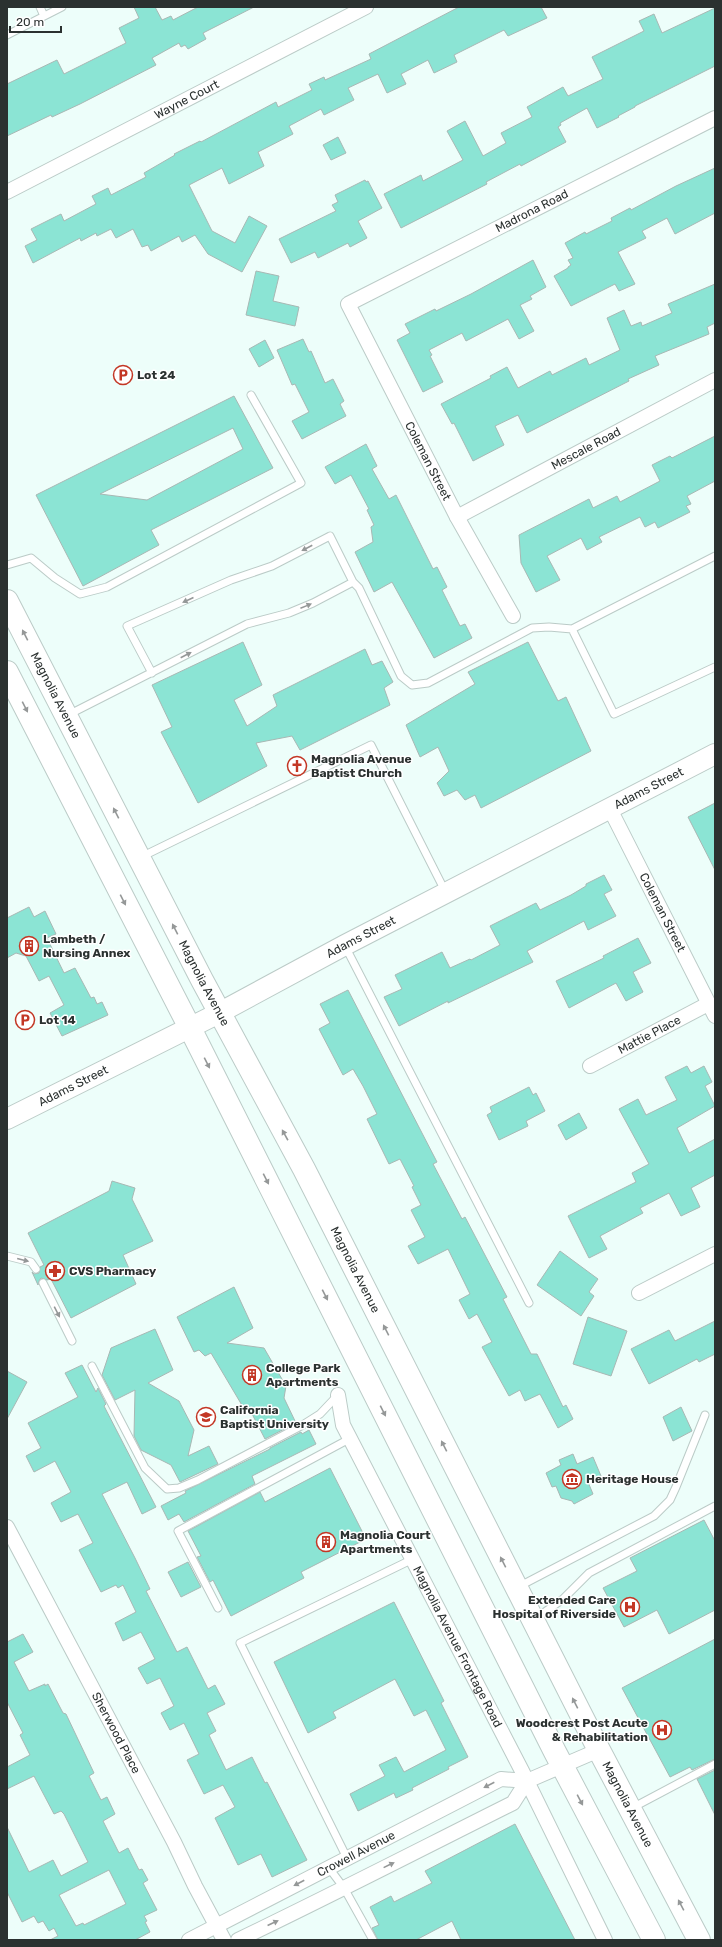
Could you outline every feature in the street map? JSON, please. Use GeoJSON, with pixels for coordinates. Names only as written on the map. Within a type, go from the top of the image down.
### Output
{"type":"FeatureCollection","features":[{"type":"Feature","properties":{"kind":"main road","name":"Magnolia Avenue"},"geometry":{"type":"LineString","coordinates":[[7,601],[219,1013],[304,1169],[516,1588],[699,1940]]}},
{"type":"Feature","properties":{"kind":"main road"},"geometry":{"type":"LineString","coordinates":[[7,672],[190,1028],[562,1765],[654,1940]]}},
{"type":"Feature","properties":{"kind":"main road","name":"Adams Street"},"geometry":{"type":"LineString","coordinates":[[7,1119],[190,1028],[345,945],[715,754]]}},
{"type":"Feature","properties":{"kind":"street","name":"Wayne Court"},"geometry":{"type":"LineString","coordinates":[[7,192],[366,7]]}},
{"type":"Feature","properties":{"kind":"street","name":"Madrona Road"},"geometry":{"type":"LineString","coordinates":[[348,304],[715,118]]}},
{"type":"Feature","properties":{"kind":"street","name":"Coleman Street"},"geometry":{"type":"LineString","coordinates":[[348,304],[457,517],[513,616]]}},
{"type":"Feature","properties":{"kind":"street","name":"Mescale Road"},"geometry":{"type":"LineString","coordinates":[[457,517],[715,380]]}},
{"type":"Feature","properties":{"kind":"street","name":"Coleman Street"},"geometry":{"type":"LineString","coordinates":[[610,809],[715,1016]]}},
{"type":"Feature","properties":{"kind":"street","name":"Mattie Place"},"geometry":{"type":"LineString","coordinates":[[590,1066],[708,1004]]}},
{"type":"Feature","properties":{"kind":"street"},"geometry":{"type":"LineString","coordinates":[[639,1293],[715,1254]]}},
{"type":"Feature","properties":{"kind":"street","name":"Magnolia Avenue Frontage Road"},"geometry":{"type":"LineString","coordinates":[[338,1394],[343,1425],[527,1781],[605,1940]]}},
{"type":"Feature","properties":{"kind":"street","name":"Sherwood Place"},"geometry":{"type":"LineString","coordinates":[[7,1527],[174,1842],[195,1886],[224,1940]]}},
{"type":"Feature","properties":{"kind":"street","name":"Crowell Avenue"},"geometry":{"type":"LineString","coordinates":[[189,1940],[501,1779],[527,1781],[599,1750]]}},
{"type":"Feature","properties":{"kind":"street"},"geometry":{"type":"LineString","coordinates":[[238,1940],[513,1803],[527,1781]]}},
{"type":"Feature","properties":{"kind":"lane"},"geometry":{"type":"LineString","coordinates":[[40,7],[44,16]]}},
{"type":"Feature","properties":{"kind":"lane"},"geometry":{"type":"LineString","coordinates":[[7,36],[62,7]]}},
{"type":"Feature","properties":{"kind":"lane"},"geometry":{"type":"LineString","coordinates":[[7,565],[31,558],[55,578],[80,594],[107,587],[301,483],[251,395]]}},
{"type":"Feature","properties":{"kind":"lane"},"geometry":{"type":"LineString","coordinates":[[152,673],[127,626],[232,580],[272,566],[330,536],[353,582],[359,588],[402,676],[412,685],[428,683],[532,628],[549,627],[572,629],[715,556]]}},
{"type":"Feature","properties":{"kind":"lane"},"geometry":{"type":"LineString","coordinates":[[66,716],[247,624],[289,613],[313,603],[353,582]]}},
{"type":"Feature","properties":{"kind":"lane"},"geometry":{"type":"LineString","coordinates":[[572,629],[614,714],[715,667]]}},
{"type":"Feature","properties":{"kind":"lane"},"geometry":{"type":"LineString","coordinates":[[139,858],[371,745],[446,893]]}},
{"type":"Feature","properties":{"kind":"lane"},"geometry":{"type":"LineString","coordinates":[[345,945],[529,1303]]}},
{"type":"Feature","properties":{"kind":"lane"},"geometry":{"type":"LineString","coordinates":[[7,1256],[31,1262],[36,1269]]}},
{"type":"Feature","properties":{"kind":"lane"},"geometry":{"type":"LineString","coordinates":[[43,1283],[72,1341]]}},
{"type":"Feature","properties":{"kind":"lane"},"geometry":{"type":"LineString","coordinates":[[92,1366],[145,1468],[166,1490],[179,1488],[198,1480],[301,1426],[320,1414],[338,1394]]}},
{"type":"Feature","properties":{"kind":"lane"},"geometry":{"type":"LineString","coordinates":[[516,1588],[654,1516],[670,1500],[705,1415]]}},
{"type":"Feature","properties":{"kind":"lane"},"geometry":{"type":"LineString","coordinates":[[218,1608],[178,1531],[322,1452],[351,1438]]}},
{"type":"Feature","properties":{"kind":"lane"},"geometry":{"type":"LineString","coordinates":[[533,1620],[564,1599],[589,1573],[715,1506]]}},
{"type":"Feature","properties":{"kind":"lane"},"geometry":{"type":"LineString","coordinates":[[347,1858],[240,1643],[413,1559]]}},
{"type":"Feature","properties":{"kind":"lane"},"geometry":{"type":"LineString","coordinates":[[630,1809],[715,1764]]}},
{"type":"Feature","properties":{"kind":"lane"},"geometry":{"type":"LineString","coordinates":[[328,1868],[344,1888],[373,1940]]}},
{"type":"Feature","properties":{"kind":"building"},"geometry":{"type":"Polygon","coordinates":[[[134,7],[155,7],[162,20],[171,16],[173,20],[198,7],[254,7],[203,33],[206,39],[188,49],[185,45],[181,47],[179,43],[152,58],[156,65],[80,104],[52,117],[51,115],[7,136],[7,84],[57,60],[64,74],[126,43],[119,28],[139,18],[134,7]]]}},
{"type":"Feature","properties":{"kind":"building"},"geometry":{"type":"Polygon","coordinates":[[[459,7],[541,7],[547,18],[508,36],[504,30],[454,55],[457,62],[434,73],[428,60],[401,74],[406,84],[387,93],[378,74],[348,88],[354,100],[324,115],[321,109],[289,126],[293,134],[258,152],[264,166],[229,184],[222,168],[189,185],[212,231],[235,243],[249,216],[267,226],[242,272],[208,254],[195,235],[182,242],[179,236],[151,251],[148,245],[142,247],[133,229],[116,238],[111,229],[97,236],[96,233],[81,241],[80,238],[33,263],[25,246],[37,240],[31,229],[61,214],[64,221],[96,204],[92,196],[108,188],[111,195],[146,177],[144,173],[175,155],[174,154],[200,141],[201,142],[276,102],[278,107],[312,90],[309,84],[324,77],[325,80],[371,59],[369,54],[459,7]]]}},
{"type":"Feature","properties":{"kind":"building"},"geometry":{"type":"Polygon","coordinates":[[[715,8],[715,66],[635,106],[618,116],[619,117],[597,128],[587,108],[560,123],[561,125],[558,127],[566,142],[521,166],[520,164],[486,182],[487,184],[401,228],[384,194],[421,175],[423,181],[463,160],[447,131],[465,121],[483,156],[506,143],[501,133],[532,117],[527,107],[563,87],[568,96],[603,79],[592,57],[644,31],[639,21],[654,14],[662,33],[715,8]]]}},
{"type":"Feature","properties":{"kind":"building"},"geometry":{"type":"Polygon","coordinates":[[[338,137],[346,153],[331,160],[323,145],[338,137]]]}},
{"type":"Feature","properties":{"kind":"building"},"geometry":{"type":"Polygon","coordinates":[[[715,168],[715,213],[675,234],[667,218],[642,231],[646,238],[618,252],[635,284],[619,291],[615,284],[571,306],[554,276],[571,265],[568,260],[573,258],[565,243],[585,232],[586,234],[612,221],[611,218],[630,208],[631,210],[676,186],[715,168]]]}},
{"type":"Feature","properties":{"kind":"building"},"geometry":{"type":"Polygon","coordinates":[[[365,180],[366,182],[368,181],[382,208],[358,221],[367,238],[350,247],[348,243],[318,258],[315,252],[291,263],[279,239],[336,211],[332,205],[338,202],[335,195],[365,180]]]}},
{"type":"Feature","properties":{"kind":"building"},"geometry":{"type":"Polygon","coordinates":[[[533,260],[546,287],[530,296],[532,299],[520,305],[534,331],[519,339],[508,319],[466,341],[462,333],[429,350],[432,355],[430,356],[443,382],[423,392],[397,340],[410,333],[405,324],[435,309],[436,311],[471,294],[533,260]]]}},
{"type":"Feature","properties":{"kind":"building"},"geometry":{"type":"Polygon","coordinates":[[[256,271],[279,276],[273,301],[299,307],[295,326],[246,315],[256,271]]]}},
{"type":"Feature","properties":{"kind":"building"},"geometry":{"type":"Polygon","coordinates":[[[715,284],[715,323],[707,327],[709,334],[655,356],[659,365],[628,379],[629,381],[527,433],[518,415],[495,426],[504,445],[473,461],[454,423],[452,424],[441,404],[491,378],[490,376],[507,367],[518,388],[550,371],[552,375],[586,358],[589,365],[620,350],[607,318],[624,310],[631,326],[641,322],[642,326],[672,313],[668,304],[715,284]]]}},
{"type":"Feature","properties":{"kind":"building"},"geometry":{"type":"Polygon","coordinates":[[[303,339],[309,352],[311,351],[325,383],[333,379],[344,401],[340,404],[346,416],[302,439],[292,421],[309,412],[295,384],[292,385],[277,350],[303,339]]]}},
{"type":"Feature","properties":{"kind":"building"},"geometry":{"type":"Polygon","coordinates":[[[265,340],[274,358],[259,367],[249,349],[265,340]]]}},
{"type":"Feature","properties":{"kind":"building"},"geometry":{"type":"Polygon","coordinates":[[[234,396],[273,468],[151,530],[159,545],[83,586],[36,495],[234,396]],[[233,428],[100,494],[147,500],[243,449],[233,428]]]}},
{"type":"Feature","properties":{"kind":"building"},"geometry":{"type":"Polygon","coordinates":[[[715,436],[715,481],[687,496],[691,504],[686,506],[690,512],[658,528],[655,522],[645,527],[640,517],[599,537],[602,542],[587,550],[581,538],[547,556],[560,580],[536,592],[521,563],[519,535],[589,499],[593,508],[617,496],[620,502],[660,481],[652,465],[670,456],[672,458],[715,436]]]}},
{"type":"Feature","properties":{"kind":"building"},"geometry":{"type":"Polygon","coordinates":[[[366,444],[377,466],[372,469],[389,499],[396,495],[433,569],[437,567],[447,587],[442,590],[460,626],[465,624],[472,638],[434,658],[392,582],[374,592],[355,552],[373,542],[371,527],[374,525],[367,510],[369,509],[351,475],[335,484],[325,467],[366,444]]]}},
{"type":"Feature","properties":{"kind":"building"},"geometry":{"type":"Polygon","coordinates":[[[243,642],[262,685],[234,700],[247,726],[277,706],[273,695],[365,649],[372,665],[382,661],[393,682],[384,688],[390,705],[300,750],[292,736],[256,743],[267,766],[198,803],[161,732],[172,727],[152,685],[243,642]]]}},
{"type":"Feature","properties":{"kind":"building"},"geometry":{"type":"Polygon","coordinates":[[[528,642],[558,701],[566,697],[591,751],[481,808],[475,795],[465,800],[457,790],[444,796],[437,783],[449,771],[438,747],[420,757],[406,725],[475,684],[468,672],[528,642]]]}},
{"type":"Feature","properties":{"kind":"building"},"geometry":{"type":"Polygon","coordinates":[[[715,803],[715,870],[688,817],[715,803]]]}},
{"type":"Feature","properties":{"kind":"building"},"geometry":{"type":"Polygon","coordinates":[[[604,875],[612,890],[604,894],[616,916],[588,930],[584,921],[527,951],[533,962],[448,1003],[448,1001],[399,1026],[384,997],[402,989],[395,975],[442,952],[450,968],[470,959],[471,960],[500,945],[490,926],[536,903],[540,910],[571,895],[586,886],[586,884],[604,875]]]}},
{"type":"Feature","properties":{"kind":"building"},"geometry":{"type":"Polygon","coordinates":[[[29,907],[34,917],[45,911],[56,934],[47,938],[64,973],[75,968],[91,998],[94,997],[97,1004],[102,1002],[108,1015],[62,1036],[50,1013],[64,1005],[49,976],[39,981],[26,956],[16,953],[7,958],[7,918],[29,907]]]}},
{"type":"Feature","properties":{"kind":"building"},"geometry":{"type":"Polygon","coordinates":[[[638,938],[651,963],[633,972],[643,992],[626,1001],[616,983],[569,1008],[556,981],[604,958],[603,956],[638,938]]]}},
{"type":"Feature","properties":{"kind":"building"},"geometry":{"type":"Polygon","coordinates":[[[348,990],[437,1162],[433,1164],[462,1219],[465,1217],[507,1297],[503,1299],[531,1354],[537,1354],[563,1407],[566,1405],[573,1419],[558,1428],[540,1394],[525,1401],[520,1390],[509,1396],[482,1347],[492,1342],[477,1314],[469,1319],[459,1300],[470,1294],[448,1249],[418,1264],[408,1246],[425,1237],[411,1210],[421,1205],[412,1187],[414,1186],[400,1159],[389,1164],[367,1119],[377,1114],[363,1086],[353,1069],[343,1075],[319,1029],[330,1023],[320,1004],[348,990]]]}},
{"type":"Feature","properties":{"kind":"building"},"geometry":{"type":"Polygon","coordinates":[[[687,1066],[691,1073],[704,1066],[712,1082],[705,1086],[715,1106],[677,1128],[689,1153],[715,1139],[715,1175],[691,1188],[700,1207],[681,1216],[669,1193],[640,1208],[643,1213],[600,1236],[607,1249],[589,1258],[568,1216],[636,1182],[632,1173],[649,1164],[619,1109],[638,1099],[646,1115],[677,1100],[665,1077],[687,1066]]]}},
{"type":"Feature","properties":{"kind":"building"},"geometry":{"type":"Polygon","coordinates":[[[529,1087],[533,1095],[536,1093],[545,1111],[526,1121],[528,1126],[499,1140],[487,1115],[492,1112],[490,1107],[529,1087]]]}},
{"type":"Feature","properties":{"kind":"building"},"geometry":{"type":"Polygon","coordinates":[[[579,1113],[587,1128],[566,1140],[558,1125],[579,1113]]]}},
{"type":"Feature","properties":{"kind":"building","name":"CVS Pharmacy"},"geometry":{"type":"Polygon","coordinates":[[[112,1181],[135,1188],[132,1199],[153,1241],[123,1255],[136,1284],[71,1318],[51,1279],[47,1280],[41,1278],[38,1285],[32,1272],[34,1274],[39,1273],[40,1267],[44,1265],[28,1233],[109,1191],[112,1181]]]}},
{"type":"Feature","properties":{"kind":"building"},"geometry":{"type":"Polygon","coordinates":[[[560,1251],[598,1279],[589,1292],[594,1296],[581,1316],[537,1285],[560,1251]]]}},
{"type":"Feature","properties":{"kind":"building"},"geometry":{"type":"Polygon","coordinates":[[[234,1287],[253,1328],[227,1343],[264,1348],[286,1386],[284,1398],[296,1423],[265,1439],[251,1412],[243,1407],[211,1353],[205,1356],[199,1350],[194,1352],[177,1317],[234,1287]]]}},
{"type":"Feature","properties":{"kind":"building"},"geometry":{"type":"Polygon","coordinates":[[[588,1317],[627,1331],[611,1376],[573,1364],[588,1317]]]}},
{"type":"Feature","properties":{"kind":"building"},"geometry":{"type":"Polygon","coordinates":[[[715,1321],[715,1354],[699,1362],[697,1359],[649,1384],[631,1349],[669,1330],[675,1341],[715,1321]]]}},
{"type":"Feature","properties":{"kind":"building"},"geometry":{"type":"Polygon","coordinates":[[[155,1329],[173,1370],[148,1383],[179,1401],[194,1430],[188,1456],[209,1446],[218,1464],[180,1482],[171,1465],[141,1450],[134,1436],[135,1390],[115,1400],[102,1375],[111,1348],[155,1329]]]}},
{"type":"Feature","properties":{"kind":"building"},"geometry":{"type":"Polygon","coordinates":[[[82,1365],[96,1392],[98,1388],[106,1404],[104,1406],[156,1507],[142,1514],[127,1482],[102,1494],[150,1589],[146,1591],[177,1652],[187,1647],[208,1689],[215,1685],[225,1704],[207,1713],[216,1731],[209,1735],[226,1770],[252,1757],[265,1783],[267,1782],[307,1860],[272,1877],[261,1854],[238,1865],[215,1818],[235,1807],[223,1785],[204,1794],[187,1760],[199,1754],[184,1723],[170,1730],[161,1713],[174,1706],[160,1678],[147,1684],[138,1668],[155,1659],[141,1632],[123,1641],[115,1623],[136,1612],[123,1585],[118,1588],[116,1585],[101,1592],[79,1550],[93,1543],[78,1514],[61,1522],[51,1503],[71,1492],[55,1461],[34,1472],[26,1456],[41,1448],[28,1423],[78,1397],[65,1373],[82,1365]]]}},
{"type":"Feature","properties":{"kind":"building"},"geometry":{"type":"Polygon","coordinates":[[[7,1371],[27,1382],[7,1419],[7,1371]]]}},
{"type":"Feature","properties":{"kind":"building"},"geometry":{"type":"Polygon","coordinates":[[[681,1407],[692,1431],[673,1441],[663,1417],[681,1407]]]}},
{"type":"Feature","properties":{"kind":"building"},"geometry":{"type":"Polygon","coordinates":[[[309,1430],[316,1444],[252,1476],[255,1484],[184,1522],[179,1514],[168,1520],[161,1506],[186,1493],[185,1491],[301,1432],[302,1434],[309,1430]]]}},
{"type":"Feature","properties":{"kind":"building","name":"Heritage House"},"geometry":{"type":"Polygon","coordinates":[[[573,1454],[577,1464],[593,1457],[601,1476],[588,1482],[593,1494],[574,1504],[572,1501],[561,1498],[556,1486],[552,1487],[546,1473],[561,1465],[559,1460],[573,1454]]]}},
{"type":"Feature","properties":{"kind":"building","name":"Magnolia Court Apartments"},"geometry":{"type":"Polygon","coordinates":[[[330,1468],[366,1539],[301,1572],[304,1578],[231,1616],[213,1580],[210,1582],[197,1557],[201,1556],[188,1531],[260,1492],[265,1502],[330,1468]]]}},
{"type":"Feature","properties":{"kind":"building"},"geometry":{"type":"Polygon","coordinates":[[[704,1520],[715,1541],[715,1610],[669,1634],[657,1610],[624,1627],[603,1588],[637,1571],[630,1558],[704,1520]]]}},
{"type":"Feature","properties":{"kind":"building"},"geometry":{"type":"Polygon","coordinates":[[[188,1562],[201,1587],[181,1597],[168,1572],[188,1562]]]}},
{"type":"Feature","properties":{"kind":"building"},"geometry":{"type":"Polygon","coordinates":[[[394,1602],[444,1701],[441,1703],[468,1757],[448,1767],[449,1769],[412,1788],[413,1790],[396,1798],[394,1793],[358,1811],[350,1794],[385,1776],[379,1765],[396,1757],[404,1772],[446,1750],[426,1710],[414,1716],[395,1679],[333,1712],[336,1718],[308,1733],[274,1662],[394,1602]]]}},
{"type":"Feature","properties":{"kind":"building"},"geometry":{"type":"Polygon","coordinates":[[[23,1634],[33,1652],[14,1662],[29,1691],[48,1684],[63,1713],[66,1714],[94,1773],[89,1776],[101,1800],[107,1797],[115,1814],[103,1821],[119,1853],[128,1848],[139,1870],[142,1869],[148,1880],[143,1883],[157,1910],[144,1916],[150,1932],[135,1940],[50,1940],[58,1936],[54,1928],[49,1931],[43,1921],[38,1923],[34,1916],[22,1922],[7,1892],[7,1827],[29,1872],[53,1860],[61,1876],[88,1862],[64,1814],[61,1811],[54,1814],[34,1776],[7,1789],[7,1767],[30,1755],[20,1735],[23,1733],[7,1702],[7,1642],[23,1634]],[[109,1870],[59,1895],[76,1926],[83,1923],[84,1925],[126,1904],[109,1870]]]}},
{"type":"Feature","properties":{"kind":"building"},"geometry":{"type":"Polygon","coordinates":[[[715,1639],[715,1759],[692,1770],[690,1767],[670,1777],[622,1688],[715,1639]]]}},
{"type":"Feature","properties":{"kind":"building"},"geometry":{"type":"Polygon","coordinates":[[[715,1770],[715,1815],[697,1779],[715,1770]]]}},
{"type":"Feature","properties":{"kind":"building"},"geometry":{"type":"Polygon","coordinates":[[[515,1824],[575,1940],[461,1940],[452,1921],[416,1940],[378,1940],[372,1928],[379,1925],[370,1907],[391,1896],[394,1902],[432,1883],[425,1871],[515,1824]]]}},
{"type":"Feature","properties":{"kind":"place","name":"Lot 24"},"geometry":{"type":"Point","coordinates":[123,375]}},
{"type":"Feature","properties":{"kind":"place","name":"Magnolia Avenue Baptist Church"},"geometry":{"type":"Point","coordinates":[297,766]}},
{"type":"Feature","properties":{"kind":"place","name":"Lambeth / Nursing Annex"},"geometry":{"type":"Point","coordinates":[29,946]}},
{"type":"Feature","properties":{"kind":"place","name":"Lot 14"},"geometry":{"type":"Point","coordinates":[25,1020]}},
{"type":"Feature","properties":{"kind":"place","name":"CVS Pharmacy"},"geometry":{"type":"Point","coordinates":[55,1271]}},
{"type":"Feature","properties":{"kind":"place","name":"College Park Apartments"},"geometry":{"type":"Point","coordinates":[252,1375]}},
{"type":"Feature","properties":{"kind":"place","name":"California Baptist University"},"geometry":{"type":"Point","coordinates":[206,1417]}},
{"type":"Feature","properties":{"kind":"place","name":"Heritage House"},"geometry":{"type":"Point","coordinates":[572,1479]}},
{"type":"Feature","properties":{"kind":"place","name":"Magnolia Court Apartments"},"geometry":{"type":"Point","coordinates":[326,1542]}},
{"type":"Feature","properties":{"kind":"place","name":"Extended Care Hospital of Riverside"},"geometry":{"type":"Point","coordinates":[630,1607]}},
{"type":"Feature","properties":{"kind":"place","name":"Woodcrest Post Acute & Rehabilitation"},"geometry":{"type":"Point","coordinates":[662,1730]}}]}
